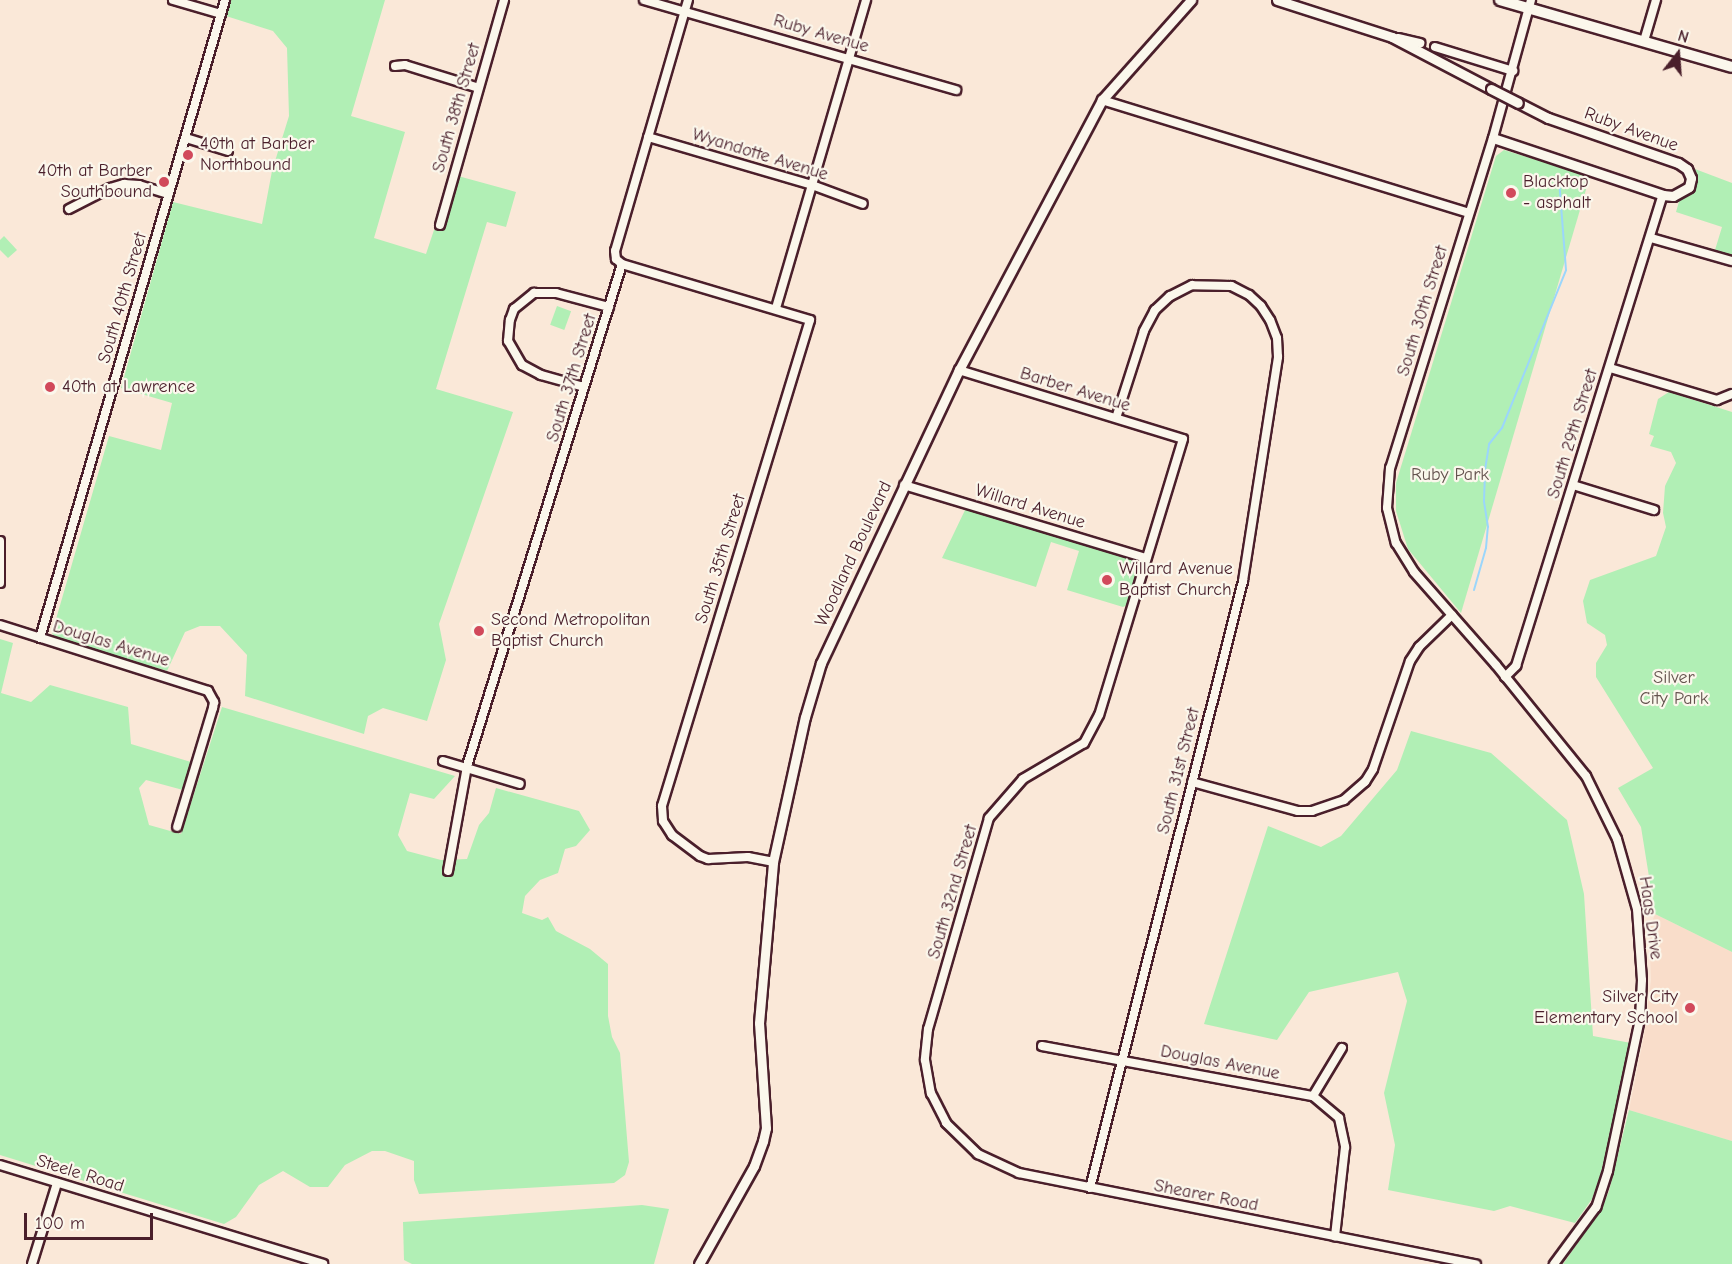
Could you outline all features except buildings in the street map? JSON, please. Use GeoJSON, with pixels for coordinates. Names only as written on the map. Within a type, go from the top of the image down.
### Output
{"type":"FeatureCollection","features":[{"type":"Feature","properties":{"kind":"main road"},"geometry":{"type":"LineString","coordinates":[[1500,0],[1530,5],[1732,67]]}},
{"type":"Feature","properties":{"kind":"street"},"geometry":{"type":"LineString","coordinates":[[173,0],[221,14]]}},
{"type":"Feature","properties":{"kind":"street","name":"South 40th Street"},"geometry":{"type":"LineString","coordinates":[[40,638],[225,0]]}},
{"type":"Feature","properties":{"kind":"street","name":"South 38th Street"},"geometry":{"type":"LineString","coordinates":[[440,225],[504,0]]}},
{"type":"Feature","properties":{"kind":"street","name":"Ruby Avenue"},"geometry":{"type":"LineString","coordinates":[[644,0],[956,90]]}},
{"type":"Feature","properties":{"kind":"street","name":"South 37th Street"},"geometry":{"type":"LineString","coordinates":[[448,871],[467,766],[622,264],[616,259],[615,251],[688,0]]}},
{"type":"Feature","properties":{"kind":"street"},"geometry":{"type":"LineString","coordinates":[[622,264],[776,308],[866,0]]}},
{"type":"Feature","properties":{"kind":"street"},"geometry":{"type":"LineString","coordinates":[[1179,0],[1180,12],[1200,0]]}},
{"type":"Feature","properties":{"kind":"street","name":"Woodland Boulevard"},"geometry":{"type":"LineString","coordinates":[[699,1264],[759,1154],[766,1128],[759,1023],[772,862],[815,679],[959,370],[1102,100],[1191,0]]}},
{"type":"Feature","properties":{"kind":"street","name":"Ruby Avenue"},"geometry":{"type":"LineString","coordinates":[[1277,0],[1392,37],[1548,118],[1678,163],[1686,169],[1691,178],[1689,188],[1673,196],[1663,195]]}},
{"type":"Feature","properties":{"kind":"street"},"geometry":{"type":"LineString","coordinates":[[1644,41],[1656,0]]}},
{"type":"Feature","properties":{"kind":"street","name":"South 30th Street"},"geometry":{"type":"LineString","coordinates":[[1452,615],[1414,572],[1396,543],[1389,524],[1386,490],[1390,468],[1513,71],[1530,5]]}},
{"type":"Feature","properties":{"kind":"street"},"geometry":{"type":"LineString","coordinates":[[1392,37],[1420,43]]}},
{"type":"Feature","properties":{"kind":"street"},"geometry":{"type":"LineString","coordinates":[[1435,47],[1513,71]]}},
{"type":"Feature","properties":{"kind":"street"},"geometry":{"type":"LineString","coordinates":[[395,66],[405,65],[478,88]]}},
{"type":"Feature","properties":{"kind":"street"},"geometry":{"type":"LineString","coordinates":[[1102,100],[1469,213]]}},
{"type":"Feature","properties":{"kind":"street","name":"Wyandotte Avenue"},"geometry":{"type":"LineString","coordinates":[[648,137],[812,185],[863,204]]}},
{"type":"Feature","properties":{"kind":"street"},"geometry":{"type":"LineString","coordinates":[[186,138],[228,151]]}},
{"type":"Feature","properties":{"kind":"street"},"geometry":{"type":"LineString","coordinates":[[1493,138],[1663,195]]}},
{"type":"Feature","properties":{"kind":"street"},"geometry":{"type":"LineString","coordinates":[[69,209],[110,188],[124,184],[139,185],[169,194]]}},
{"type":"Feature","properties":{"kind":"street","name":"South 29th Street"},"geometry":{"type":"LineString","coordinates":[[1505,677],[1516,666],[1663,195]]}},
{"type":"Feature","properties":{"kind":"street"},"geometry":{"type":"LineString","coordinates":[[1651,238],[1732,261]]}},
{"type":"Feature","properties":{"kind":"street","name":"South 31st Street"},"geometry":{"type":"LineString","coordinates":[[1090,1188],[1243,581],[1278,357],[1277,338],[1270,320],[1250,295],[1231,286],[1192,285],[1170,296],[1155,310],[1144,331],[1116,418]]}},
{"type":"Feature","properties":{"kind":"street"},"geometry":{"type":"LineString","coordinates":[[584,387],[541,375],[522,365],[508,341],[510,320],[514,309],[534,293],[556,293],[609,307]]}},
{"type":"Feature","properties":{"kind":"street","name":"South 35th Street"},"geometry":{"type":"LineString","coordinates":[[772,862],[748,857],[708,859],[700,856],[672,835],[663,821],[662,806],[810,320],[776,308]]}},
{"type":"Feature","properties":{"kind":"street"},"geometry":{"type":"LineString","coordinates":[[1610,368],[1718,400],[1732,394]]}},
{"type":"Feature","properties":{"kind":"street","name":"Barber Avenue"},"geometry":{"type":"LineString","coordinates":[[959,370],[1183,439]]}},
{"type":"Feature","properties":{"kind":"street","name":"South 32nd Street"},"geometry":{"type":"LineString","coordinates":[[946,1123],[931,1093],[925,1060],[928,1029],[990,818],[1023,779],[1084,743],[1105,699],[1183,439]]}},
{"type":"Feature","properties":{"kind":"street","name":"Willard Avenue"},"geometry":{"type":"LineString","coordinates":[[904,485],[1146,558]]}},
{"type":"Feature","properties":{"kind":"street"},"geometry":{"type":"LineString","coordinates":[[1573,485],[1654,510]]}},
{"type":"Feature","properties":{"kind":"street"},"geometry":{"type":"LineString","coordinates":[[0,541],[0,583]]}},
{"type":"Feature","properties":{"kind":"street"},"geometry":{"type":"LineString","coordinates":[[1192,782],[1280,808],[1312,811],[1344,800],[1365,782],[1380,751],[1410,661],[1419,647],[1452,615]]}},
{"type":"Feature","properties":{"kind":"street","name":"Haas Drive"},"geometry":{"type":"LineString","coordinates":[[1452,615],[1563,745],[1586,776],[1604,810],[1629,873],[1641,940],[1641,1018],[1604,1188],[1581,1230],[1554,1264]]}},
{"type":"Feature","properties":{"kind":"street","name":"Douglas Avenue"},"geometry":{"type":"LineString","coordinates":[[0,625],[201,687],[211,694],[213,708],[177,827]]}},
{"type":"Feature","properties":{"kind":"street"},"geometry":{"type":"LineString","coordinates":[[443,761],[467,766],[520,784]]}},
{"type":"Feature","properties":{"kind":"street","name":"Douglas Avenue"},"geometry":{"type":"LineString","coordinates":[[1042,1046],[1313,1096]]}},
{"type":"Feature","properties":{"kind":"street"},"geometry":{"type":"LineString","coordinates":[[1335,1236],[1345,1147],[1339,1118],[1313,1096],[1342,1048]]}},
{"type":"Feature","properties":{"kind":"street","name":"Shearer Road"},"geometry":{"type":"LineString","coordinates":[[946,1123],[978,1154],[1019,1173],[1476,1264]]}},
{"type":"Feature","properties":{"kind":"street","name":"Steele Road"},"geometry":{"type":"LineString","coordinates":[[0,1165],[323,1264]]}},
{"type":"Feature","properties":{"kind":"street"},"geometry":{"type":"LineString","coordinates":[[32,1264],[57,1183]]}},
{"type":"Feature","properties":{"kind":"shaded area","name":"Silver City Elementary School"},"geometry":{"type":"Polygon","coordinates":[[[1655,914],[1732,952],[1732,1141],[1629,1110],[1644,1036],[1651,980],[1649,930],[1655,914]]]}},
{"type":"Feature","properties":{"kind":"green space"},"geometry":{"type":"Polygon","coordinates":[[[231,0],[385,0],[351,116],[405,132],[374,238],[426,254],[434,230],[444,229],[458,176],[516,192],[506,227],[487,222],[436,389],[513,412],[439,624],[446,660],[427,721],[383,708],[368,716],[364,734],[245,696],[247,655],[220,626],[200,626],[185,632],[167,671],[56,639],[52,633],[109,436],[161,450],[172,403],[121,388],[173,202],[262,224],[272,171],[289,116],[287,48],[273,31],[226,16],[231,0]]]}},
{"type":"Feature","properties":{"kind":"green space","name":"Ruby Park"},"geometry":{"type":"Polygon","coordinates":[[[1504,150],[1590,176],[1461,613],[1408,549],[1396,511],[1396,483],[1496,156],[1504,150]]]}},
{"type":"Feature","properties":{"kind":"green space"},"geometry":{"type":"Polygon","coordinates":[[[1695,169],[1732,183],[1732,255],[1715,250],[1722,227],[1676,212],[1680,198],[1693,193],[1698,178],[1695,169]]]}},
{"type":"Feature","properties":{"kind":"green space"},"geometry":{"type":"Polygon","coordinates":[[[4,236],[17,250],[8,258],[0,250],[0,240],[4,236]]]}},
{"type":"Feature","properties":{"kind":"green space"},"geometry":{"type":"Polygon","coordinates":[[[557,306],[571,311],[564,330],[550,325],[557,306]]]}},
{"type":"Feature","properties":{"kind":"green space","name":"Silver City Park"},"geometry":{"type":"Polygon","coordinates":[[[1669,392],[1732,412],[1732,952],[1655,914],[1641,827],[1618,788],[1653,768],[1596,677],[1596,663],[1607,645],[1605,635],[1587,623],[1583,601],[1590,580],[1656,556],[1666,527],[1663,513],[1665,486],[1676,463],[1671,452],[1650,446],[1654,436],[1649,434],[1658,399],[1669,392]]]}},
{"type":"Feature","properties":{"kind":"green space"},"geometry":{"type":"Polygon","coordinates":[[[966,508],[1134,560],[1138,568],[1127,605],[1123,607],[1067,590],[1079,551],[1051,542],[1036,587],[942,558],[966,508]]]}},
{"type":"Feature","properties":{"kind":"green space"},"geometry":{"type":"Polygon","coordinates":[[[0,639],[13,643],[1,693],[31,702],[50,685],[128,707],[131,744],[191,762],[183,790],[146,780],[139,788],[149,825],[181,834],[222,707],[455,776],[434,799],[410,793],[398,835],[407,851],[441,860],[467,859],[479,825],[489,813],[496,788],[579,811],[590,830],[576,846],[565,849],[558,873],[540,880],[525,896],[522,913],[542,920],[548,917],[556,931],[590,949],[608,964],[608,1016],[612,1037],[620,1053],[629,1162],[625,1175],[614,1183],[419,1194],[414,1180],[414,1161],[385,1151],[372,1151],[345,1165],[328,1187],[310,1187],[283,1171],[259,1185],[236,1217],[224,1224],[0,1155],[0,639]]]}},
{"type":"Feature","properties":{"kind":"green space"},"geometry":{"type":"Polygon","coordinates":[[[1411,731],[1491,753],[1567,820],[1584,894],[1593,1036],[1631,1043],[1600,1177],[1592,1199],[1575,1223],[1510,1206],[1494,1211],[1388,1190],[1395,1145],[1384,1093],[1407,1001],[1398,972],[1309,992],[1277,1040],[1204,1024],[1268,826],[1321,847],[1341,836],[1397,770],[1411,731]]]}},
{"type":"Feature","properties":{"kind":"green space"},"geometry":{"type":"Polygon","coordinates":[[[1629,1110],[1732,1141],[1732,1264],[1563,1264],[1602,1208],[1609,1191],[1629,1110]]]}},
{"type":"Feature","properties":{"kind":"green space"},"geometry":{"type":"Polygon","coordinates":[[[642,1205],[669,1209],[654,1264],[412,1264],[404,1260],[403,1222],[642,1205]]]}},
{"type":"Feature","properties":{"kind":"waterway"},"geometry":{"type":"LineString","coordinates":[[1474,590],[1486,548],[1488,527],[1484,501],[1489,444],[1502,428],[1566,270],[1559,179]]}},
{"type":"Feature","properties":{"kind":"place","name":"40th at Barber Northbound"},"geometry":{"type":"Point","coordinates":[188,155]}},
{"type":"Feature","properties":{"kind":"place","name":"40th at Barber Southbound"},"geometry":{"type":"Point","coordinates":[164,182]}},
{"type":"Feature","properties":{"kind":"place","name":"Blacktop - asphalt"},"geometry":{"type":"Point","coordinates":[1511,193]}},
{"type":"Feature","properties":{"kind":"place","name":"40th at Lawrence"},"geometry":{"type":"Point","coordinates":[50,387]}},
{"type":"Feature","properties":{"kind":"place","name":"Willard Avenue Baptist Church"},"geometry":{"type":"Point","coordinates":[1107,580]}},
{"type":"Feature","properties":{"kind":"place","name":"Second Metropolitan Baptist Church"},"geometry":{"type":"Point","coordinates":[479,631]}},
{"type":"Feature","properties":{"kind":"place","name":"Silver City Elementary School"},"geometry":{"type":"Point","coordinates":[1690,1008]}}]}
